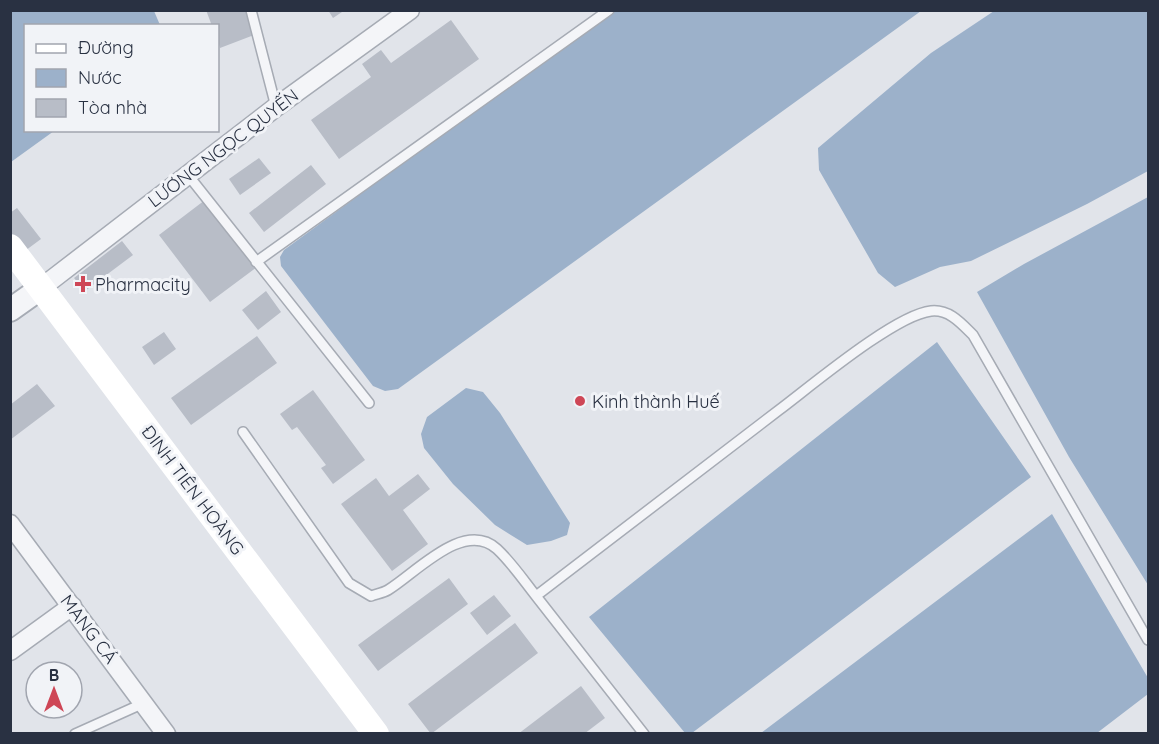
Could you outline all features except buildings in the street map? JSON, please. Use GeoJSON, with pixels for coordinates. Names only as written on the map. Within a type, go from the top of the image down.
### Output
{"type":"FeatureCollection","features":[{"type":"Feature","properties":{"kind":"main road","name":"ĐINH TIÊN HOÀNG"},"geometry":{"type":"LineString","coordinates":[[10,246],[376,734]]}},
{"type":"Feature","properties":{"kind":"street","name":"LƯƠNG NGỌC QUYẾN"},"geometry":{"type":"LineString","coordinates":[[10,310],[276,107],[410,10]]}},
{"type":"Feature","properties":{"kind":"street","name":"MANG CÁ"},"geometry":{"type":"LineString","coordinates":[[10,524],[166,734]]}},
{"type":"Feature","properties":{"kind":"street"},"geometry":{"type":"LineString","coordinates":[[10,651],[72,606]]}},
{"type":"Feature","properties":{"kind":"lane"},"geometry":{"type":"LineString","coordinates":[[251,10],[276,107]]}},
{"type":"Feature","properties":{"kind":"lane"},"geometry":{"type":"LineString","coordinates":[[256,262],[609,10]]}},
{"type":"Feature","properties":{"kind":"lane"},"geometry":{"type":"LineString","coordinates":[[188,175],[369,403]]}},
{"type":"Feature","properties":{"kind":"lane"},"geometry":{"type":"LineString","coordinates":[[536,596],[820,379],[895,325],[932,311],[947,313],[973,335],[1149,640]]}},
{"type":"Feature","properties":{"kind":"lane"},"geometry":{"type":"LineString","coordinates":[[243,432],[349,583],[371,596],[386,591],[449,546],[466,540],[480,540],[496,548],[644,734]]}},
{"type":"Feature","properties":{"kind":"lane"},"geometry":{"type":"LineString","coordinates":[[75,734],[144,704]]}},
{"type":"Feature","properties":{"kind":"water"},"geometry":{"type":"Polygon","coordinates":[[[11,10],[154,11],[160,24],[24,24],[24,132],[53,132],[11,162],[11,10]]]}},
{"type":"Feature","properties":{"kind":"water"},"geometry":{"type":"Polygon","coordinates":[[[611,11],[921,11],[398,389],[385,391],[373,386],[281,266],[280,257],[284,250],[611,11]]]}},
{"type":"Feature","properties":{"kind":"water"},"geometry":{"type":"Polygon","coordinates":[[[994,11],[1148,11],[1148,171],[971,261],[940,267],[895,287],[878,273],[819,170],[818,148],[931,53],[994,11]]]}},
{"type":"Feature","properties":{"kind":"water"},"geometry":{"type":"Polygon","coordinates":[[[1148,197],[1148,585],[1069,457],[977,292],[1148,197]]]}},
{"type":"Feature","properties":{"kind":"water"},"geometry":{"type":"Polygon","coordinates":[[[937,342],[1031,477],[692,733],[685,733],[589,617],[937,342]]]}},
{"type":"Feature","properties":{"kind":"water"},"geometry":{"type":"Polygon","coordinates":[[[466,388],[483,392],[500,413],[570,523],[567,535],[551,541],[527,545],[495,525],[453,484],[424,448],[421,434],[427,417],[466,388]]]}},
{"type":"Feature","properties":{"kind":"water"},"geometry":{"type":"Polygon","coordinates":[[[1052,514],[1148,678],[1148,694],[1097,733],[761,733],[1052,514]]]}},
{"type":"Feature","properties":{"kind":"place","name":"Pharmacity"},"geometry":{"type":"Point","coordinates":[83,284]}},
{"type":"Feature","properties":{"kind":"place","name":"Kinh thành Huế"},"geometry":{"type":"Point","coordinates":[580,401]}}]}
